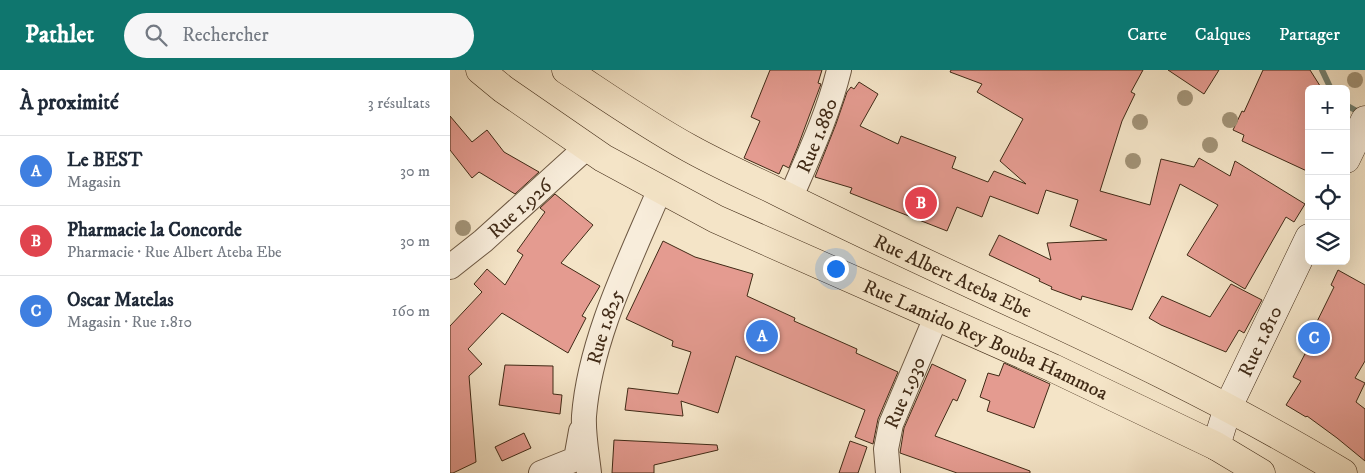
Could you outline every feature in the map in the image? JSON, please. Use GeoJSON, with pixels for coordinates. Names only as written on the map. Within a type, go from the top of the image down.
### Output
{"type":"FeatureCollection","features":[{"type":"Feature","properties":{"kind":"highway","name":"Rue Lamido Rey Bouba Hammoa"},"geometry":{"type":"LineString","coordinates":[[480,70],[603,158],[716,219],[937,315],[1053,368],[1216,446],[1261,473]]}},
{"type":"Feature","properties":{"kind":"highway","name":"Rue Albert Ateba Ebe"},"geometry":{"type":"LineString","coordinates":[[566,70],[634,115],[689,148],[790,199],[1228,407],[1343,473]]}},
{"type":"Feature","properties":{"kind":"street","name":"Rue 1.880"},"geometry":{"type":"LineString","coordinates":[[790,199],[821,129],[839,70]]}},
{"type":"Feature","properties":{"kind":"street"},"geometry":{"type":"LineString","coordinates":[[1350,151],[1362,126]]}},
{"type":"Feature","properties":{"kind":"street","name":"Rue 1.926"},"geometry":{"type":"LineString","coordinates":[[450,267],[483,241],[587,147]]}},
{"type":"Feature","properties":{"kind":"street","name":"Rue 1.825"},"geometry":{"type":"LineString","coordinates":[[589,473],[584,417],[596,350],[613,303],[660,189]]}},
{"type":"Feature","properties":{"kind":"street","name":"Rue 1.810"},"geometry":{"type":"LineString","coordinates":[[1216,446],[1228,407],[1305,246]]}},
{"type":"Feature","properties":{"kind":"street","name":"Rue 1.930"},"geometry":{"type":"LineString","coordinates":[[888,473],[886,449],[892,424],[937,315]]}},
{"type":"Feature","properties":{"kind":"street"},"geometry":{"type":"LineString","coordinates":[[540,473],[576,459],[584,417]]}},
{"type":"Feature","properties":{"kind":"building"},"geometry":{"type":"Polygon","coordinates":[[[770,70],[822,70],[818,83],[821,84],[789,168],[783,165],[779,174],[744,158],[760,121],[751,117],[770,70]]]}},
{"type":"Feature","properties":{"kind":"building"},"geometry":{"type":"Polygon","coordinates":[[[951,70],[1143,70],[1131,92],[1135,94],[1122,121],[1100,191],[1150,205],[1161,159],[1194,167],[1199,158],[1230,176],[1235,161],[1305,204],[1294,222],[1286,217],[1245,289],[1187,255],[1218,205],[1180,184],[1132,310],[1082,296],[1081,300],[1051,289],[1052,287],[1039,281],[1040,279],[989,255],[999,235],[1051,260],[1047,243],[1107,240],[1070,226],[1078,200],[1046,190],[1038,214],[990,196],[982,217],[957,207],[947,231],[850,193],[852,188],[815,177],[847,92],[851,87],[854,89],[859,82],[878,94],[860,126],[898,144],[901,136],[956,157],[952,168],[988,182],[994,171],[1026,184],[1000,161],[1023,119],[977,92],[982,84],[950,72],[951,70]]]}},
{"type":"Feature","properties":{"kind":"building"},"geometry":{"type":"Polygon","coordinates":[[[1168,70],[1219,70],[1204,94],[1168,70]]]}},
{"type":"Feature","properties":{"kind":"building"},"geometry":{"type":"Polygon","coordinates":[[[1263,70],[1310,70],[1319,85],[1305,85],[1305,170],[1242,141],[1244,135],[1233,130],[1242,111],[1244,112],[1263,70]]]}},
{"type":"Feature","properties":{"kind":"building"},"geometry":{"type":"Polygon","coordinates":[[[450,116],[472,142],[487,130],[504,152],[539,172],[515,194],[479,172],[472,178],[450,150],[450,116]]]}},
{"type":"Feature","properties":{"kind":"building"},"geometry":{"type":"Polygon","coordinates":[[[555,194],[593,225],[561,263],[600,286],[582,316],[586,318],[568,353],[502,313],[468,349],[482,364],[469,376],[476,462],[450,473],[450,326],[482,292],[474,284],[487,269],[505,285],[523,255],[517,251],[545,212],[540,208],[555,194]]]}},
{"type":"Feature","properties":{"kind":"building"},"geometry":{"type":"Polygon","coordinates":[[[663,241],[695,257],[753,274],[747,296],[795,318],[794,321],[857,349],[856,353],[898,372],[878,419],[873,444],[855,437],[865,410],[736,356],[718,413],[681,401],[683,416],[625,410],[628,388],[678,394],[691,352],[672,346],[673,341],[626,319],[663,241]]]}},
{"type":"Feature","properties":{"kind":"building"},"geometry":{"type":"Polygon","coordinates":[[[1338,270],[1365,285],[1365,361],[1355,378],[1365,383],[1356,402],[1365,409],[1365,461],[1307,416],[1286,405],[1301,381],[1293,377],[1307,350],[1304,348],[1334,287],[1331,285],[1338,270]]]}},
{"type":"Feature","properties":{"kind":"building"},"geometry":{"type":"Polygon","coordinates":[[[1231,284],[1262,300],[1244,333],[1239,330],[1226,352],[1161,325],[1149,318],[1162,296],[1210,317],[1231,284]]]}},
{"type":"Feature","properties":{"kind":"building"},"geometry":{"type":"Polygon","coordinates":[[[1004,363],[1050,384],[1034,428],[987,411],[990,401],[980,397],[988,373],[999,376],[1004,363]]]}},
{"type":"Feature","properties":{"kind":"building"},"geometry":{"type":"Polygon","coordinates":[[[932,364],[966,380],[957,401],[953,399],[935,436],[1030,471],[1030,473],[957,473],[900,453],[904,428],[932,364]]]}},
{"type":"Feature","properties":{"kind":"building"},"geometry":{"type":"Polygon","coordinates":[[[505,365],[553,366],[553,394],[562,395],[560,414],[499,405],[505,365]]]}},
{"type":"Feature","properties":{"kind":"building"},"geometry":{"type":"Polygon","coordinates":[[[524,433],[531,448],[502,461],[495,447],[524,433]]]}},
{"type":"Feature","properties":{"kind":"building"},"geometry":{"type":"Polygon","coordinates":[[[614,440],[717,445],[718,450],[654,465],[654,473],[612,473],[614,440]]]}},
{"type":"Feature","properties":{"kind":"building"},"geometry":{"type":"Polygon","coordinates":[[[850,441],[867,447],[858,473],[839,473],[850,441]]]}},
{"type":"Feature","properties":{"kind":"waterway"},"geometry":{"type":"LineString","coordinates":[[1322,70],[1329,85]]}},
{"type":"Feature","properties":{"kind":"waterway"},"geometry":{"type":"LineString","coordinates":[[1350,107],[1362,114]]}},
{"type":"Feature","properties":{"kind":"place","name":"Pharmacie la Concorde"},"geometry":{"type":"Point","coordinates":[921,203]}},
{"type":"Feature","properties":{"kind":"place","name":"Le BEST"},"geometry":{"type":"Point","coordinates":[762,336]}},
{"type":"Feature","properties":{"kind":"place","name":"Oscar Matelas"},"geometry":{"type":"Point","coordinates":[1314,338]}}]}
